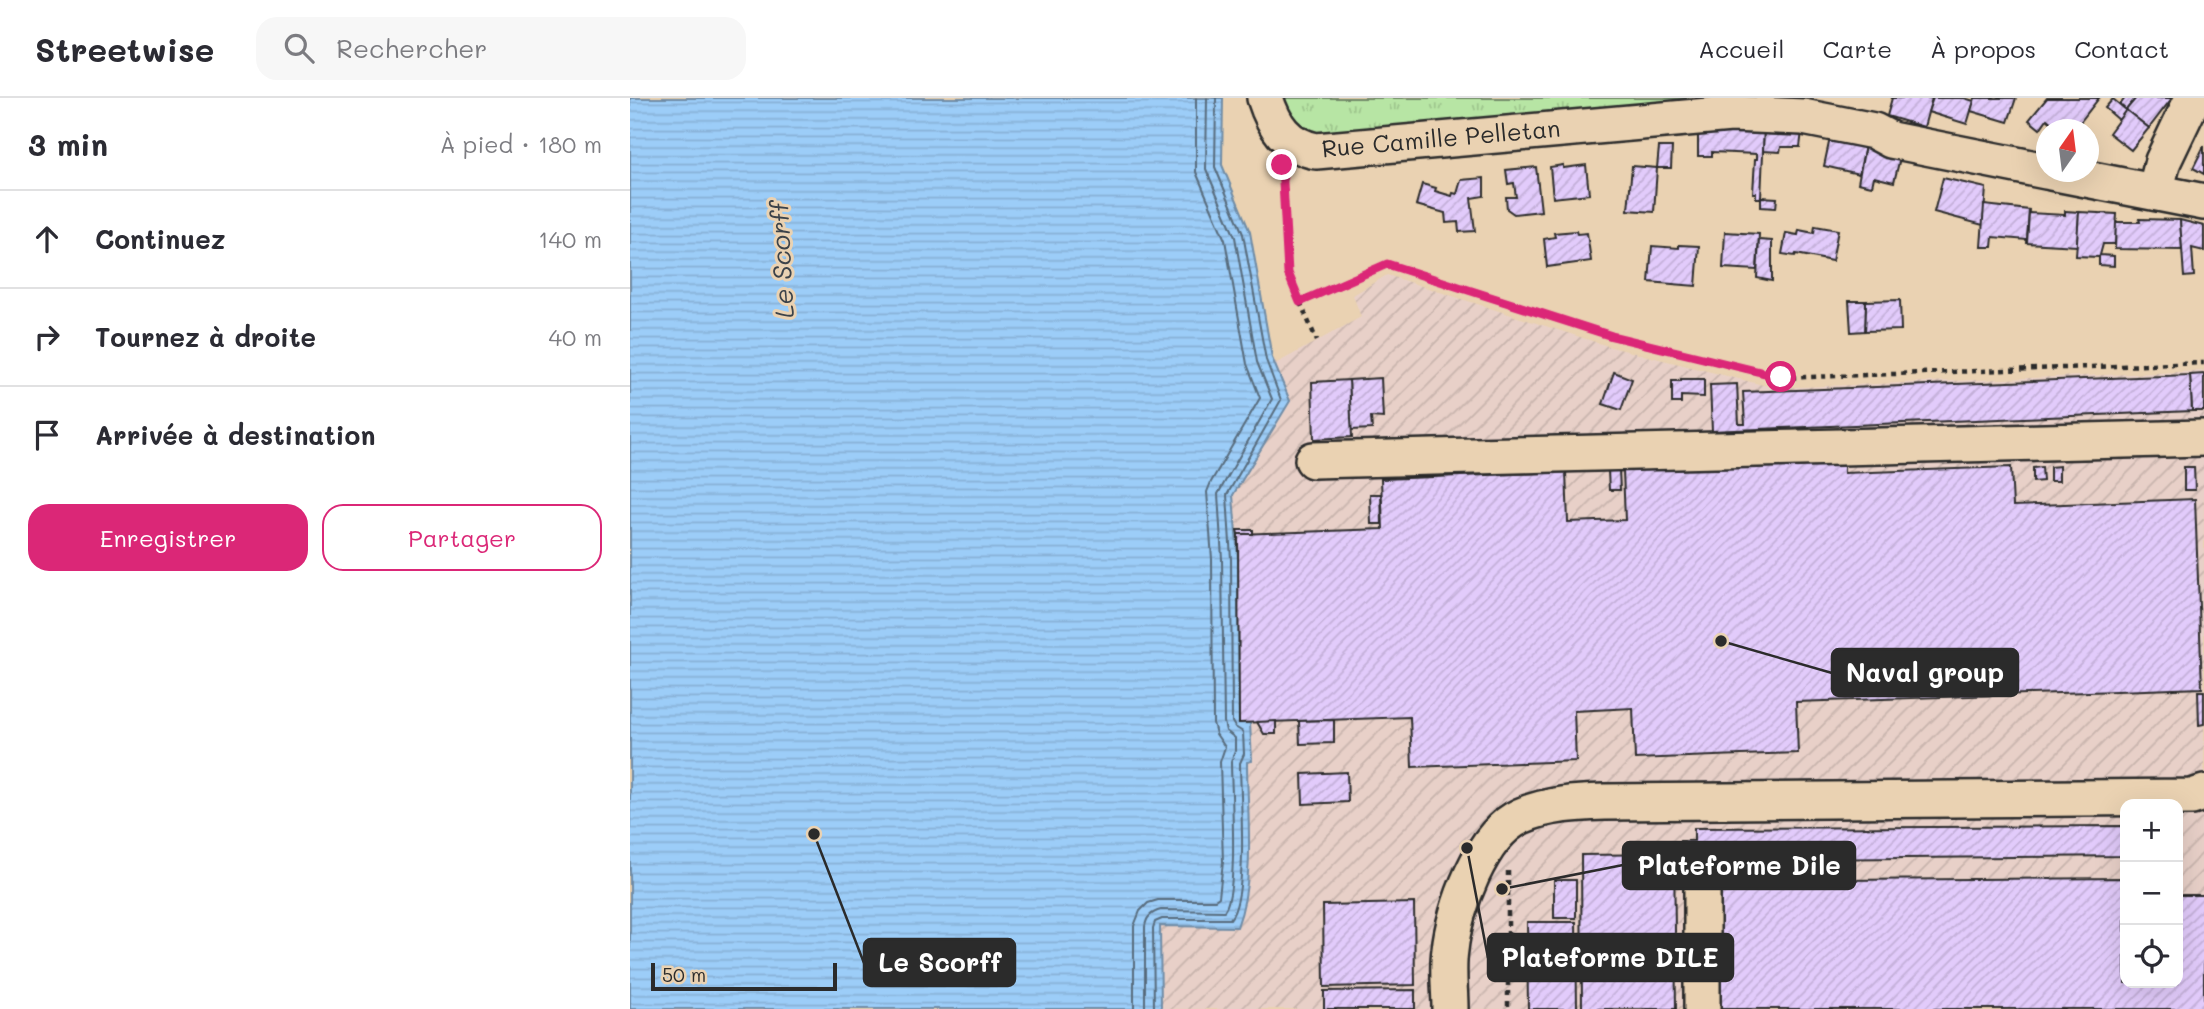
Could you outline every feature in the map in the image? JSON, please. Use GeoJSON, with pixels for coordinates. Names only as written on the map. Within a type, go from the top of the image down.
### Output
{"type":"FeatureCollection","features":[{"type":"Feature","properties":{"kind":"street"},"geometry":{"type":"LineString","coordinates":[[1265,98],[1287,154]]}},
{"type":"Feature","properties":{"kind":"street"},"geometry":{"type":"LineString","coordinates":[[2155,192],[2163,161],[2193,98]]}},
{"type":"Feature","properties":{"kind":"street","name":"Rue Camille Pelletan"},"geometry":{"type":"LineString","coordinates":[[1287,154],[1301,148],[1316,151],[1731,114],[1803,117],[1874,131],[1891,140],[2036,168]]}},
{"type":"Feature","properties":{"kind":"street","name":"Rue Camille Pelletan"},"geometry":{"type":"LineString","coordinates":[[2099,181],[2204,202]]}},
{"type":"Feature","properties":{"kind":"street"},"geometry":{"type":"LineString","coordinates":[[1312,460],[2204,438]]}},
{"type":"Feature","properties":{"kind":"street"},"geometry":{"type":"LineString","coordinates":[[1450,1009],[1449,951],[1453,928],[1468,883],[1489,844],[1505,828],[1518,817],[1548,806],[1605,802],[2192,797],[2204,793]]}},
{"type":"Feature","properties":{"kind":"street"},"geometry":{"type":"LineString","coordinates":[[1702,874],[1702,1009]]}},
{"type":"Feature","properties":{"kind":"path"},"geometry":{"type":"LineString","coordinates":[[1287,154],[1288,273],[1317,341]]}},
{"type":"Feature","properties":{"kind":"path"},"geometry":{"type":"LineString","coordinates":[[1300,302],[1387,264],[1612,336],[1781,377],[2204,363]]}},
{"type":"Feature","properties":{"kind":"path"},"geometry":{"type":"LineString","coordinates":[[1508,866],[1508,1009]]}},
{"type":"Feature","properties":{"kind":"shaded area"},"geometry":{"type":"Polygon","coordinates":[[[1387,275],[1611,347],[1775,388],[2204,371],[2204,1009],[1161,1009],[1160,926],[1236,927],[1249,863],[1247,761],[1251,761],[1250,723],[1239,723],[1237,530],[1233,495],[1290,401],[1272,358],[1277,363],[1361,317],[1353,295],[1387,275]]]}},
{"type":"Feature","properties":{"kind":"green space"},"geometry":{"type":"Polygon","coordinates":[[[1277,98],[1737,98],[1323,139],[1303,133],[1277,98]]]}},
{"type":"Feature","properties":{"kind":"water"},"geometry":{"type":"Polygon","coordinates":[[[630,98],[1223,98],[1222,165],[1250,232],[1272,358],[1290,401],[1233,495],[1238,559],[1239,723],[1250,723],[1252,761],[1247,762],[1249,867],[1243,908],[1237,927],[1160,926],[1161,1009],[630,1009],[630,98]]]}},
{"type":"Feature","properties":{"kind":"building"},"geometry":{"type":"Polygon","coordinates":[[[1892,98],[1932,98],[1924,127],[1887,116],[1892,98]]]}},
{"type":"Feature","properties":{"kind":"building"},"geometry":{"type":"Polygon","coordinates":[[[1933,98],[1964,98],[1974,101],[1967,124],[1928,112],[1933,98]]]}},
{"type":"Feature","properties":{"kind":"building"},"geometry":{"type":"Polygon","coordinates":[[[1975,98],[2016,98],[2008,122],[1971,111],[1975,98]]]}},
{"type":"Feature","properties":{"kind":"building"},"geometry":{"type":"Polygon","coordinates":[[[2047,98],[2099,98],[2083,119],[2036,119],[2036,126],[2029,120],[2047,98]]]}},
{"type":"Feature","properties":{"kind":"building"},"geometry":{"type":"Polygon","coordinates":[[[2125,98],[2136,98],[2126,110],[2120,105],[2125,98]]]}},
{"type":"Feature","properties":{"kind":"building"},"geometry":{"type":"Polygon","coordinates":[[[2136,98],[2172,98],[2149,128],[2126,110],[2136,98]]]}},
{"type":"Feature","properties":{"kind":"building"},"geometry":{"type":"Polygon","coordinates":[[[2113,99],[2126,110],[2119,120],[2105,108],[2113,99]]]}},
{"type":"Feature","properties":{"kind":"building"},"geometry":{"type":"Polygon","coordinates":[[[2126,110],[2149,128],[2131,150],[2109,133],[2126,110]]]}},
{"type":"Feature","properties":{"kind":"building"},"geometry":{"type":"Polygon","coordinates":[[[1698,129],[1764,131],[1761,198],[1756,198],[1756,193],[1753,193],[1757,154],[1712,152],[1712,156],[1698,156],[1698,129]]]}},
{"type":"Feature","properties":{"kind":"building"},"geometry":{"type":"Polygon","coordinates":[[[1764,131],[1802,131],[1800,147],[1781,147],[1780,152],[1763,151],[1764,131]]]}},
{"type":"Feature","properties":{"kind":"building"},"geometry":{"type":"Polygon","coordinates":[[[1830,138],[1865,146],[1859,174],[1824,166],[1830,138]]]}},
{"type":"Feature","properties":{"kind":"building"},"geometry":{"type":"Polygon","coordinates":[[[1865,146],[1901,154],[1894,182],[1874,177],[1872,186],[1858,183],[1865,146]]]}},
{"type":"Feature","properties":{"kind":"building"},"geometry":{"type":"Polygon","coordinates":[[[2204,146],[2204,174],[2193,168],[2204,146]]]}},
{"type":"Feature","properties":{"kind":"building"},"geometry":{"type":"Polygon","coordinates":[[[1659,147],[1672,147],[1671,168],[1657,168],[1659,147]]]}},
{"type":"Feature","properties":{"kind":"building"},"geometry":{"type":"Polygon","coordinates":[[[1563,165],[1563,168],[1586,165],[1589,194],[1553,198],[1550,167],[1563,165]]]}},
{"type":"Feature","properties":{"kind":"building"},"geometry":{"type":"Polygon","coordinates":[[[1632,166],[1657,168],[1654,212],[1628,210],[1632,166]]]}},
{"type":"Feature","properties":{"kind":"building"},"geometry":{"type":"Polygon","coordinates":[[[1536,167],[1541,211],[1514,214],[1507,209],[1506,197],[1516,197],[1514,183],[1508,184],[1506,170],[1536,167]]]}},
{"type":"Feature","properties":{"kind":"building"},"geometry":{"type":"Polygon","coordinates":[[[1484,178],[1484,196],[1471,198],[1475,231],[1459,232],[1458,222],[1446,223],[1445,213],[1416,205],[1422,184],[1452,196],[1453,193],[1457,194],[1461,180],[1484,178]]]}},
{"type":"Feature","properties":{"kind":"building"},"geometry":{"type":"Polygon","coordinates":[[[1943,178],[1986,188],[1983,225],[1934,212],[1943,178]]]}},
{"type":"Feature","properties":{"kind":"building"},"geometry":{"type":"Polygon","coordinates":[[[1761,197],[1777,198],[1776,208],[1761,207],[1761,197]]]}},
{"type":"Feature","properties":{"kind":"building"},"geometry":{"type":"Polygon","coordinates":[[[1984,205],[2029,210],[2027,240],[1993,237],[1992,247],[1981,247],[1984,205]]]}},
{"type":"Feature","properties":{"kind":"building"},"geometry":{"type":"Polygon","coordinates":[[[2065,211],[2079,212],[2077,246],[2027,243],[2029,213],[2065,215],[2065,211]]]}},
{"type":"Feature","properties":{"kind":"building"},"geometry":{"type":"Polygon","coordinates":[[[2079,212],[2117,214],[2115,244],[2103,244],[2100,255],[2114,256],[2114,266],[2099,265],[2099,257],[2076,256],[2079,212]]]}},
{"type":"Feature","properties":{"kind":"building"},"geometry":{"type":"Polygon","coordinates":[[[2139,219],[2180,220],[2182,250],[2115,249],[2116,222],[2140,222],[2139,219]]]}},
{"type":"Feature","properties":{"kind":"building"},"geometry":{"type":"Polygon","coordinates":[[[2180,220],[2204,226],[2204,251],[2192,248],[2194,276],[2184,277],[2180,220]]]}},
{"type":"Feature","properties":{"kind":"building"},"geometry":{"type":"Polygon","coordinates":[[[1815,226],[1838,230],[1832,261],[1782,254],[1786,233],[1798,235],[1799,230],[1814,233],[1815,226]]]}},
{"type":"Feature","properties":{"kind":"building"},"geometry":{"type":"Polygon","coordinates":[[[1576,231],[1577,234],[1587,233],[1591,261],[1547,267],[1544,239],[1555,237],[1554,233],[1576,231]]]}},
{"type":"Feature","properties":{"kind":"building"},"geometry":{"type":"Polygon","coordinates":[[[1725,232],[1759,234],[1757,270],[1723,268],[1725,232]]]}},
{"type":"Feature","properties":{"kind":"building"},"geometry":{"type":"Polygon","coordinates":[[[1759,240],[1772,241],[1772,281],[1757,278],[1759,240]]]}},
{"type":"Feature","properties":{"kind":"building"},"geometry":{"type":"Polygon","coordinates":[[[1679,245],[1699,246],[1696,286],[1649,282],[1652,246],[1679,248],[1679,245]]]}},
{"type":"Feature","properties":{"kind":"building"},"geometry":{"type":"Polygon","coordinates":[[[1900,300],[1901,330],[1865,331],[1866,301],[1900,300]]]}},
{"type":"Feature","properties":{"kind":"building"},"geometry":{"type":"Polygon","coordinates":[[[1849,301],[1866,301],[1865,331],[1851,332],[1849,301]]]}},
{"type":"Feature","properties":{"kind":"building"},"geometry":{"type":"Polygon","coordinates":[[[1614,372],[1632,379],[1621,410],[1603,404],[1614,372]]]}},
{"type":"Feature","properties":{"kind":"building"},"geometry":{"type":"Polygon","coordinates":[[[2204,374],[2204,411],[2192,411],[2190,375],[2204,374]]]}},
{"type":"Feature","properties":{"kind":"building"},"geometry":{"type":"Polygon","coordinates":[[[2190,375],[2192,411],[1712,431],[1710,385],[1737,384],[1739,424],[1745,424],[1743,392],[2190,375]]]}},
{"type":"Feature","properties":{"kind":"building"},"geometry":{"type":"Polygon","coordinates":[[[1381,378],[1383,418],[1371,417],[1372,429],[1351,430],[1349,380],[1381,378]]]}},
{"type":"Feature","properties":{"kind":"building"},"geometry":{"type":"Polygon","coordinates":[[[1704,379],[1704,397],[1681,396],[1681,403],[1672,403],[1672,381],[1704,379]]]}},
{"type":"Feature","properties":{"kind":"building"},"geometry":{"type":"Polygon","coordinates":[[[1349,380],[1352,437],[1314,439],[1312,382],[1349,380]]]}},
{"type":"Feature","properties":{"kind":"building"},"geometry":{"type":"Polygon","coordinates":[[[1844,462],[1844,473],[2011,467],[2013,506],[2195,499],[2202,688],[1796,702],[1798,753],[1635,759],[1633,708],[1574,711],[1576,761],[1412,767],[1410,717],[1239,723],[1238,534],[1383,529],[1381,479],[1566,472],[1568,522],[1625,520],[1623,470],[1844,462]]]}},
{"type":"Feature","properties":{"kind":"building"},"geometry":{"type":"Polygon","coordinates":[[[2059,466],[2059,481],[2050,481],[2050,467],[2059,466]]]}},
{"type":"Feature","properties":{"kind":"building"},"geometry":{"type":"Polygon","coordinates":[[[2042,467],[2043,481],[2033,482],[2033,468],[2042,467]]]}},
{"type":"Feature","properties":{"kind":"building"},"geometry":{"type":"Polygon","coordinates":[[[2184,467],[2194,467],[2195,490],[2184,490],[2184,467]]]}},
{"type":"Feature","properties":{"kind":"building"},"geometry":{"type":"Polygon","coordinates":[[[1619,470],[1620,490],[1609,490],[1608,471],[1619,470]]]}},
{"type":"Feature","properties":{"kind":"building"},"geometry":{"type":"Polygon","coordinates":[[[1370,494],[1381,494],[1382,524],[1371,524],[1370,494]]]}},
{"type":"Feature","properties":{"kind":"building"},"geometry":{"type":"Polygon","coordinates":[[[1237,530],[1253,530],[1253,534],[1238,534],[1237,530]]]}},
{"type":"Feature","properties":{"kind":"building"},"geometry":{"type":"Polygon","coordinates":[[[2198,691],[2204,691],[2204,724],[2199,725],[2198,691]]]}},
{"type":"Feature","properties":{"kind":"building"},"geometry":{"type":"Polygon","coordinates":[[[1334,720],[1334,743],[1300,744],[1299,721],[1334,720]]]}},
{"type":"Feature","properties":{"kind":"building"},"geometry":{"type":"Polygon","coordinates":[[[1276,721],[1276,734],[1264,734],[1257,722],[1276,721]]]}},
{"type":"Feature","properties":{"kind":"building"},"geometry":{"type":"Polygon","coordinates":[[[1347,772],[1348,802],[1303,804],[1302,774],[1347,772]]]}},
{"type":"Feature","properties":{"kind":"building"},"geometry":{"type":"Polygon","coordinates":[[[2120,826],[2120,856],[1680,860],[1680,841],[1694,841],[1694,828],[2120,826]]]}},
{"type":"Feature","properties":{"kind":"building"},"geometry":{"type":"Polygon","coordinates":[[[1674,854],[1676,1009],[1582,1009],[1581,855],[1674,854]]]}},
{"type":"Feature","properties":{"kind":"building"},"geometry":{"type":"Polygon","coordinates":[[[2120,878],[2120,988],[2183,988],[2183,895],[2204,895],[2204,1009],[1717,1009],[1716,881],[2120,878]]]}},
{"type":"Feature","properties":{"kind":"building"},"geometry":{"type":"Polygon","coordinates":[[[1554,880],[1576,880],[1576,918],[1554,918],[1554,880]]]}},
{"type":"Feature","properties":{"kind":"building"},"geometry":{"type":"Polygon","coordinates":[[[1414,903],[1415,985],[1324,987],[1323,905],[1414,903]]]}},
{"type":"Feature","properties":{"kind":"building"},"geometry":{"type":"Polygon","coordinates":[[[1527,922],[1576,922],[1577,1009],[1528,1009],[1527,922]]]}},
{"type":"Feature","properties":{"kind":"building"},"geometry":{"type":"Polygon","coordinates":[[[1415,990],[1415,1009],[1324,1009],[1324,991],[1415,990]]]}},
{"type":"Feature","properties":{"kind":"place","name":"Naval group"},"geometry":{"type":"Point","coordinates":[1721,641]}},
{"type":"Feature","properties":{"kind":"place","name":"Le Scorff"},"geometry":{"type":"Point","coordinates":[814,834]}},
{"type":"Feature","properties":{"kind":"place","name":"Plateforme DILE"},"geometry":{"type":"Point","coordinates":[1467,848]}},
{"type":"Feature","properties":{"kind":"place","name":"Plateforme Dile"},"geometry":{"type":"Point","coordinates":[1502,889]}},
{"type":"Feature","properties":{"kind":"route"},"geometry":{"type":"LineString","coordinates":[[1282,165],[1288,273],[1300,302],[1387,264],[1612,336],[1781,377]]}}]}
